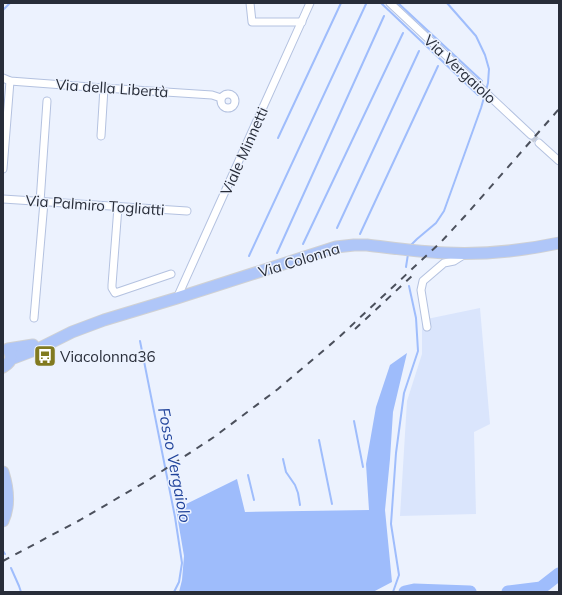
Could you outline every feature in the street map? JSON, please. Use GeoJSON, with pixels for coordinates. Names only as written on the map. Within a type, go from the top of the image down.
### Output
{"type":"FeatureCollection","features":[{"type":"Feature","properties":{"kind":"main road","name":"Via Colonna"},"geometry":{"type":"LineString","coordinates":[[7,351],[40,348],[72,332],[104,320],[260,272],[324,250],[354,245],[367,245],[444,258],[465,254],[507,252],[559,243]]}},
{"type":"Feature","properties":{"kind":"main road"},"geometry":{"type":"LineString","coordinates":[[3,367],[9,362],[7,351]]}},
{"type":"Feature","properties":{"kind":"main road"},"geometry":{"type":"LineString","coordinates":[[3,472],[8,497],[3,521]]}},
{"type":"Feature","properties":{"kind":"street"},"geometry":{"type":"LineString","coordinates":[[250,3],[252,22],[302,22]]}},
{"type":"Feature","properties":{"kind":"street","name":"Viale Minnetti"},"geometry":{"type":"LineString","coordinates":[[178,298],[310,3]]}},
{"type":"Feature","properties":{"kind":"street","name":"Via Vergaiolo"},"geometry":{"type":"LineString","coordinates":[[390,3],[531,135]]}},
{"type":"Feature","properties":{"kind":"street","name":"Via della Libertà"},"geometry":{"type":"LineString","coordinates":[[3,78],[10,81],[212,95],[221,98]]}},
{"type":"Feature","properties":{"kind":"street"},"geometry":{"type":"LineString","coordinates":[[3,169],[10,81]]}},
{"type":"Feature","properties":{"kind":"street"},"geometry":{"type":"LineString","coordinates":[[101,136],[104,88]]}},
{"type":"Feature","properties":{"kind":"street"},"geometry":{"type":"LineString","coordinates":[[34,318],[47,101]]}},
{"type":"Feature","properties":{"kind":"street"},"geometry":{"type":"LineString","coordinates":[[539,143],[559,161]]}},
{"type":"Feature","properties":{"kind":"street","name":"Via Palmiro Togliatti"},"geometry":{"type":"LineString","coordinates":[[3,199],[187,211]]}},
{"type":"Feature","properties":{"kind":"street"},"geometry":{"type":"LineString","coordinates":[[118,207],[112,285],[113,291],[118,292],[171,274]]}},
{"type":"Feature","properties":{"kind":"street"},"geometry":{"type":"LineString","coordinates":[[427,327],[421,287],[425,278],[444,258]]}},
{"type":"Feature","properties":{"kind":"shaded area"},"geometry":{"type":"Polygon","coordinates":[[[480,308],[490,424],[474,432],[476,514],[400,516],[407,401],[422,354],[422,320],[480,308]]]}},
{"type":"Feature","properties":{"kind":"shaded area"},"geometry":{"type":"Polygon","coordinates":[[[407,353],[393,412],[385,510],[392,582],[373,592],[179,592],[182,580],[184,556],[176,509],[237,479],[245,512],[369,510],[366,464],[376,407],[390,365],[407,353]]]}},
{"type":"Feature","properties":{"kind":"waterway"},"geometry":{"type":"LineString","coordinates":[[3,10],[10,3]]}},
{"type":"Feature","properties":{"kind":"waterway"},"geometry":{"type":"LineString","coordinates":[[278,138],[341,3]]}},
{"type":"Feature","properties":{"kind":"waterway"},"geometry":{"type":"LineString","coordinates":[[381,3],[478,95]]}},
{"type":"Feature","properties":{"kind":"waterway"},"geometry":{"type":"LineString","coordinates":[[398,3],[482,81]]}},
{"type":"Feature","properties":{"kind":"waterway"},"geometry":{"type":"LineString","coordinates":[[447,3],[476,36],[485,55],[489,69],[486,90]]}},
{"type":"Feature","properties":{"kind":"waterway"},"geometry":{"type":"LineString","coordinates":[[249,256],[366,4]]}},
{"type":"Feature","properties":{"kind":"waterway"},"geometry":{"type":"LineString","coordinates":[[277,253],[384,16]]}},
{"type":"Feature","properties":{"kind":"waterway"},"geometry":{"type":"LineString","coordinates":[[303,244],[403,33]]}},
{"type":"Feature","properties":{"kind":"waterway"},"geometry":{"type":"LineString","coordinates":[[337,228],[419,51]]}},
{"type":"Feature","properties":{"kind":"waterway"},"geometry":{"type":"LineString","coordinates":[[360,234],[438,66]]}},
{"type":"Feature","properties":{"kind":"waterway"},"geometry":{"type":"LineString","coordinates":[[411,245],[436,223],[444,211],[485,94]]}},
{"type":"Feature","properties":{"kind":"waterway"},"geometry":{"type":"LineString","coordinates":[[406,267],[408,254]]}},
{"type":"Feature","properties":{"kind":"waterway"},"geometry":{"type":"LineString","coordinates":[[393,592],[399,575],[391,524],[396,453],[404,393],[418,351],[416,318],[409,286]]}},
{"type":"Feature","properties":{"kind":"waterway","name":"Fosso Vergaiolo"},"geometry":{"type":"LineString","coordinates":[[140,341],[175,517],[182,563],[179,582],[174,592]]}},
{"type":"Feature","properties":{"kind":"waterway"},"geometry":{"type":"LineString","coordinates":[[354,421],[363,467]]}},
{"type":"Feature","properties":{"kind":"waterway"},"geometry":{"type":"LineString","coordinates":[[319,440],[332,504]]}},
{"type":"Feature","properties":{"kind":"waterway"},"geometry":{"type":"LineString","coordinates":[[283,459],[286,472],[295,485],[298,493],[300,505]]}},
{"type":"Feature","properties":{"kind":"waterway"},"geometry":{"type":"LineString","coordinates":[[248,475],[254,500]]}},
{"type":"Feature","properties":{"kind":"waterway"},"geometry":{"type":"LineString","coordinates":[[11,568],[21,592]]}},
{"type":"Feature","properties":{"kind":"waterway"},"geometry":{"type":"LineString","coordinates":[[508,592],[541,588],[559,574]]}},
{"type":"Feature","properties":{"kind":"waterway"},"geometry":{"type":"LineString","coordinates":[[405,592],[414,590],[470,592]]}},
{"type":"Feature","properties":{"kind":"tunnel"},"geometry":{"type":"LineString","coordinates":[[531,135],[539,143]]}},
{"type":"Feature","properties":{"kind":"railway"},"geometry":{"type":"LineString","coordinates":[[3,561],[80,520],[147,481],[214,437],[278,389],[337,339],[441,242],[559,109]]}},
{"type":"Feature","properties":{"kind":"railway"},"geometry":{"type":"LineString","coordinates":[[355,329],[412,276]]}},
{"type":"Feature","properties":{"kind":"place","name":"Viacolonna36"},"geometry":{"type":"Point","coordinates":[45,356]}}]}
